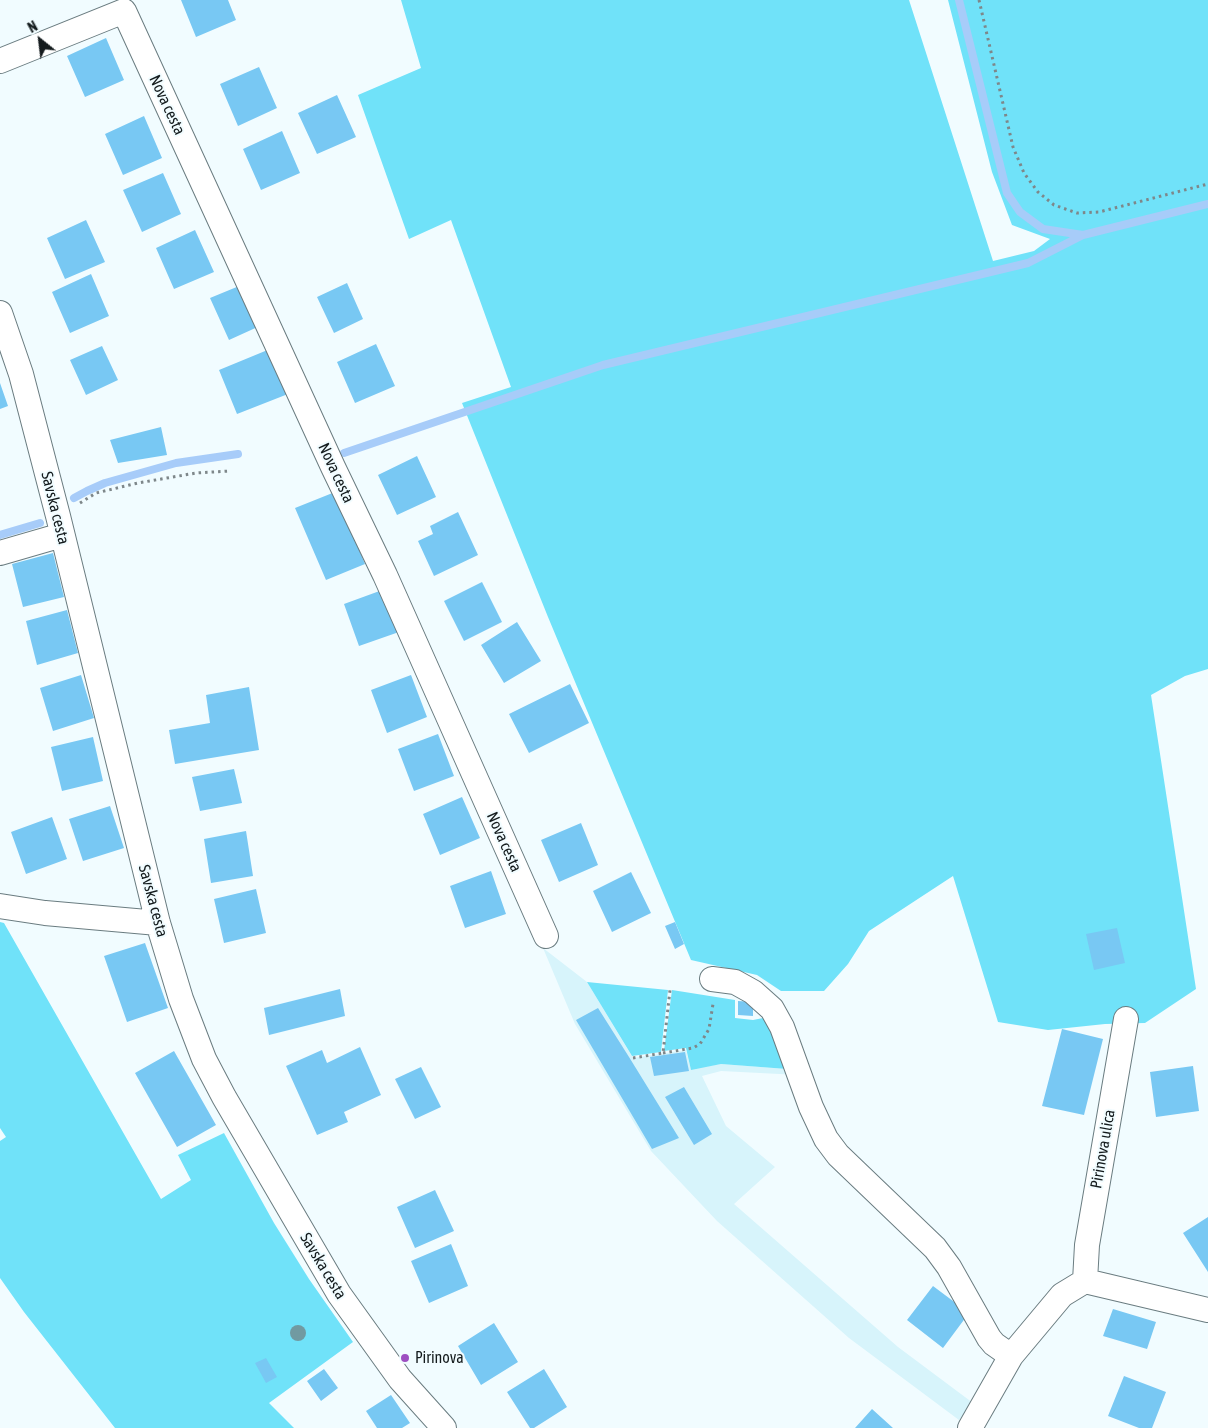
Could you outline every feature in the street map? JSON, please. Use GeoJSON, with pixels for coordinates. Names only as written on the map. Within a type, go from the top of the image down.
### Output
{"type":"FeatureCollection","features":[{"type":"Feature","properties":{"kind":"street","name":"Nova cesta"},"geometry":{"type":"LineString","coordinates":[[0,61],[123,6],[332,467],[385,575],[546,936]]}},
{"type":"Feature","properties":{"kind":"street","name":"Savska cesta"},"geometry":{"type":"LineString","coordinates":[[0,313],[21,374],[158,923],[181,999],[204,1059],[224,1097],[339,1294],[400,1379],[444,1428]]}},
{"type":"Feature","properties":{"kind":"street"},"geometry":{"type":"LineString","coordinates":[[0,553],[60,525]]}},
{"type":"Feature","properties":{"kind":"street"},"geometry":{"type":"LineString","coordinates":[[0,906],[45,913],[158,923]]}},
{"type":"Feature","properties":{"kind":"street"},"geometry":{"type":"LineString","coordinates":[[713,988],[735,982],[753,992],[772,1009],[782,1027],[811,1107],[826,1139],[838,1155],[935,1248],[949,1267],[989,1338],[1011,1356]]}},
{"type":"Feature","properties":{"kind":"street","name":"Pirinova ulica"},"geometry":{"type":"LineString","coordinates":[[1085,1281],[1087,1244],[1126,1018]]}},
{"type":"Feature","properties":{"kind":"street"},"geometry":{"type":"LineString","coordinates":[[970,1428],[1011,1356],[1062,1295],[1085,1281],[1208,1310]]}},
{"type":"Feature","properties":{"kind":"path"},"geometry":{"type":"LineString","coordinates":[[978,0],[1013,147],[1024,174],[1038,192],[1054,205],[1077,212],[1099,212],[1208,184]]}},
{"type":"Feature","properties":{"kind":"path"},"geometry":{"type":"LineString","coordinates":[[60,525],[96,493],[138,483],[196,473],[230,472]]}},
{"type":"Feature","properties":{"kind":"path"},"geometry":{"type":"LineString","coordinates":[[633,1058],[693,1048],[704,1039],[709,1029],[713,988]]}},
{"type":"Feature","properties":{"kind":"path"},"geometry":{"type":"LineString","coordinates":[[663,1054],[670,990]]}},
{"type":"Feature","properties":{"kind":"shaded area"},"geometry":{"type":"Polygon","coordinates":[[[401,0],[909,0],[993,261],[1034,251],[1050,239],[1012,225],[992,172],[948,0],[1208,0],[1208,669],[1185,676],[1151,695],[1196,989],[1145,1023],[1105,1024],[1048,1030],[998,1022],[953,876],[869,931],[848,964],[824,991],[781,991],[757,975],[691,960],[548,617],[462,403],[511,387],[451,220],[409,239],[358,95],[421,68],[401,0]]]}},
{"type":"Feature","properties":{"kind":"shaded area"},"geometry":{"type":"Polygon","coordinates":[[[0,922],[4,923],[161,1199],[191,1180],[178,1155],[224,1133],[274,1223],[309,1279],[353,1342],[269,1403],[294,1428],[115,1428],[24,1312],[0,1278],[0,1141],[6,1137],[0,1128],[0,922]]]}},
{"type":"Feature","properties":{"kind":"shaded area"},"geometry":{"type":"Polygon","coordinates":[[[543,948],[587,982],[633,1058],[686,1050],[691,1069],[721,1064],[787,1069],[799,1075],[721,1071],[702,1076],[726,1126],[775,1167],[734,1204],[898,1347],[973,1403],[959,1420],[849,1338],[717,1221],[651,1151],[575,1024],[543,948]]]}},
{"type":"Feature","properties":{"kind":"shaded area"},"geometry":{"type":"Polygon","coordinates":[[[587,982],[668,990],[661,1052],[632,1056],[587,982]]]}},
{"type":"Feature","properties":{"kind":"shaded area"},"geometry":{"type":"Polygon","coordinates":[[[672,990],[735,1000],[735,1018],[753,1020],[768,1017],[787,1069],[721,1064],[691,1070],[686,1048],[664,1051],[672,990]]]}},
{"type":"Feature","properties":{"kind":"building"},"geometry":{"type":"Polygon","coordinates":[[[181,0],[228,0],[236,20],[196,37],[181,0]]]}},
{"type":"Feature","properties":{"kind":"building"},"geometry":{"type":"Polygon","coordinates":[[[106,38],[124,80],[85,97],[67,56],[106,38]]]}},
{"type":"Feature","properties":{"kind":"building"},"geometry":{"type":"Polygon","coordinates":[[[259,67],[277,108],[238,126],[220,84],[259,67]]]}},
{"type":"Feature","properties":{"kind":"building"},"geometry":{"type":"Polygon","coordinates":[[[337,95],[356,137],[317,154],[298,113],[337,95]]]}},
{"type":"Feature","properties":{"kind":"building"},"geometry":{"type":"Polygon","coordinates":[[[144,116],[162,158],[123,175],[105,134],[144,116]]]}},
{"type":"Feature","properties":{"kind":"building"},"geometry":{"type":"Polygon","coordinates":[[[282,131],[300,173],[261,190],[243,149],[282,131]]]}},
{"type":"Feature","properties":{"kind":"building"},"geometry":{"type":"Polygon","coordinates":[[[163,173],[181,214],[142,232],[123,190],[163,173]]]}},
{"type":"Feature","properties":{"kind":"building"},"geometry":{"type":"Polygon","coordinates":[[[86,220],[105,262],[65,279],[47,238],[86,220]]]}},
{"type":"Feature","properties":{"kind":"building"},"geometry":{"type":"Polygon","coordinates":[[[195,230],[214,272],[174,289],[156,248],[195,230]]]}},
{"type":"Feature","properties":{"kind":"building"},"geometry":{"type":"Polygon","coordinates":[[[91,274],[109,316],[70,333],[52,292],[91,274]]]}},
{"type":"Feature","properties":{"kind":"building"},"geometry":{"type":"Polygon","coordinates":[[[347,283],[363,319],[334,333],[317,297],[347,283]]]}},
{"type":"Feature","properties":{"kind":"building"},"geometry":{"type":"Polygon","coordinates":[[[244,284],[262,325],[229,340],[210,298],[244,284]]]}},
{"type":"Feature","properties":{"kind":"building"},"geometry":{"type":"Polygon","coordinates":[[[376,344],[395,386],[355,403],[337,362],[376,344]]]}},
{"type":"Feature","properties":{"kind":"building"},"geometry":{"type":"Polygon","coordinates":[[[102,346],[118,380],[86,395],[70,360],[102,346]]]}},
{"type":"Feature","properties":{"kind":"building"},"geometry":{"type":"Polygon","coordinates":[[[270,349],[288,394],[237,414],[219,370],[270,349]]]}},
{"type":"Feature","properties":{"kind":"building"},"geometry":{"type":"Polygon","coordinates":[[[0,383],[8,406],[0,409],[0,383]]]}},
{"type":"Feature","properties":{"kind":"building"},"geometry":{"type":"Polygon","coordinates":[[[161,427],[167,455],[118,463],[110,440],[161,427]]]}},
{"type":"Feature","properties":{"kind":"building"},"geometry":{"type":"Polygon","coordinates":[[[417,456],[436,497],[397,515],[378,475],[417,456]]]}},
{"type":"Feature","properties":{"kind":"building"},"geometry":{"type":"Polygon","coordinates":[[[335,492],[365,564],[326,580],[295,508],[335,492]]]}},
{"type":"Feature","properties":{"kind":"building"},"geometry":{"type":"Polygon","coordinates":[[[458,512],[478,555],[434,576],[418,541],[433,534],[430,526],[458,512]]]}},
{"type":"Feature","properties":{"kind":"building"},"geometry":{"type":"Polygon","coordinates":[[[53,553],[64,597],[23,607],[12,564],[53,553]]]}},
{"type":"Feature","properties":{"kind":"building"},"geometry":{"type":"Polygon","coordinates":[[[482,582],[502,622],[464,641],[444,601],[482,582]]]}},
{"type":"Feature","properties":{"kind":"building"},"geometry":{"type":"Polygon","coordinates":[[[385,589],[399,632],[359,646],[344,604],[385,589]]]}},
{"type":"Feature","properties":{"kind":"building"},"geometry":{"type":"Polygon","coordinates":[[[67,610],[78,653],[37,665],[26,621],[67,610]]]}},
{"type":"Feature","properties":{"kind":"building"},"geometry":{"type":"Polygon","coordinates":[[[517,622],[541,661],[504,683],[481,645],[517,622]]]}},
{"type":"Feature","properties":{"kind":"building"},"geometry":{"type":"Polygon","coordinates":[[[81,675],[94,718],[53,731],[40,688],[81,675]]]}},
{"type":"Feature","properties":{"kind":"building"},"geometry":{"type":"Polygon","coordinates":[[[411,675],[427,717],[387,733],[371,690],[411,675]]]}},
{"type":"Feature","properties":{"kind":"building"},"geometry":{"type":"Polygon","coordinates":[[[570,684],[589,723],[529,753],[509,714],[570,684]]]}},
{"type":"Feature","properties":{"kind":"building"},"geometry":{"type":"Polygon","coordinates":[[[249,687],[259,750],[175,764],[169,730],[210,723],[206,695],[249,687]]]}},
{"type":"Feature","properties":{"kind":"building"},"geometry":{"type":"Polygon","coordinates":[[[438,734],[454,776],[414,791],[398,749],[438,734]]]}},
{"type":"Feature","properties":{"kind":"building"},"geometry":{"type":"Polygon","coordinates":[[[93,737],[103,781],[62,791],[51,747],[93,737]]]}},
{"type":"Feature","properties":{"kind":"building"},"geometry":{"type":"Polygon","coordinates":[[[234,769],[242,803],[200,811],[192,777],[234,769]]]}},
{"type":"Feature","properties":{"kind":"building"},"geometry":{"type":"Polygon","coordinates":[[[462,797],[480,838],[440,855],[423,814],[462,797]]]}},
{"type":"Feature","properties":{"kind":"building"},"geometry":{"type":"Polygon","coordinates":[[[110,806],[124,848],[83,861],[69,819],[110,806]]]}},
{"type":"Feature","properties":{"kind":"building"},"geometry":{"type":"Polygon","coordinates":[[[52,817],[67,859],[26,874],[11,832],[52,817]]]}},
{"type":"Feature","properties":{"kind":"building"},"geometry":{"type":"Polygon","coordinates":[[[581,823],[598,865],[559,882],[541,840],[581,823]]]}},
{"type":"Feature","properties":{"kind":"building"},"geometry":{"type":"Polygon","coordinates":[[[246,831],[253,876],[211,883],[204,839],[246,831]]]}},
{"type":"Feature","properties":{"kind":"building"},"geometry":{"type":"Polygon","coordinates":[[[491,871],[506,914],[465,928],[450,886],[491,871]]]}},
{"type":"Feature","properties":{"kind":"building"},"geometry":{"type":"Polygon","coordinates":[[[631,872],[651,913],[612,932],[593,891],[631,872]]]}},
{"type":"Feature","properties":{"kind":"building"},"geometry":{"type":"Polygon","coordinates":[[[256,889],[266,933],[224,943],[214,899],[256,889]]]}},
{"type":"Feature","properties":{"kind":"building"},"geometry":{"type":"Polygon","coordinates":[[[675,922],[684,944],[675,949],[665,926],[675,922]]]}},
{"type":"Feature","properties":{"kind":"building"},"geometry":{"type":"Polygon","coordinates":[[[1117,928],[1125,963],[1094,970],[1086,934],[1117,928]]]}},
{"type":"Feature","properties":{"kind":"building"},"geometry":{"type":"Polygon","coordinates":[[[145,943],[168,1008],[127,1022],[104,956],[145,943]]]}},
{"type":"Feature","properties":{"kind":"building"},"geometry":{"type":"Polygon","coordinates":[[[340,989],[345,1016],[269,1035],[264,1008],[340,989]]]}},
{"type":"Feature","properties":{"kind":"building"},"geometry":{"type":"Polygon","coordinates":[[[738,1001],[753,1002],[753,1016],[738,1015],[738,1001]]]}},
{"type":"Feature","properties":{"kind":"building"},"geometry":{"type":"Polygon","coordinates":[[[598,1008],[679,1138],[652,1149],[576,1020],[598,1008]]]}},
{"type":"Feature","properties":{"kind":"building"},"geometry":{"type":"Polygon","coordinates":[[[1062,1029],[1103,1039],[1084,1115],[1042,1106],[1062,1029]]]}},
{"type":"Feature","properties":{"kind":"building"},"geometry":{"type":"Polygon","coordinates":[[[360,1047],[381,1095],[344,1112],[348,1122],[317,1135],[286,1066],[322,1050],[327,1063],[360,1047]]]}},
{"type":"Feature","properties":{"kind":"building"},"geometry":{"type":"Polygon","coordinates":[[[174,1051],[216,1125],[177,1147],[135,1073],[174,1051]]]}},
{"type":"Feature","properties":{"kind":"building"},"geometry":{"type":"Polygon","coordinates":[[[685,1052],[689,1071],[654,1076],[650,1057],[685,1052]]]}},
{"type":"Feature","properties":{"kind":"building"},"geometry":{"type":"Polygon","coordinates":[[[1193,1066],[1199,1111],[1156,1117],[1150,1072],[1193,1066]]]}},
{"type":"Feature","properties":{"kind":"building"},"geometry":{"type":"Polygon","coordinates":[[[421,1067],[441,1107],[415,1119],[395,1079],[421,1067]]]}},
{"type":"Feature","properties":{"kind":"building"},"geometry":{"type":"Polygon","coordinates":[[[684,1087],[712,1134],[694,1145],[665,1097],[684,1087]]]}},
{"type":"Feature","properties":{"kind":"building"},"geometry":{"type":"Polygon","coordinates":[[[435,1190],[454,1231],[415,1248],[397,1207],[435,1190]]]}},
{"type":"Feature","properties":{"kind":"building"},"geometry":{"type":"Polygon","coordinates":[[[1208,1217],[1208,1272],[1183,1233],[1208,1217]]]}},
{"type":"Feature","properties":{"kind":"building"},"geometry":{"type":"Polygon","coordinates":[[[451,1244],[468,1286],[429,1303],[411,1261],[451,1244]]]}},
{"type":"Feature","properties":{"kind":"building"},"geometry":{"type":"Polygon","coordinates":[[[933,1286],[969,1313],[943,1348],[907,1320],[933,1286]]]}},
{"type":"Feature","properties":{"kind":"building"},"geometry":{"type":"Polygon","coordinates":[[[1113,1309],[1156,1322],[1147,1349],[1103,1336],[1113,1309]]]}},
{"type":"Feature","properties":{"kind":"building"},"geometry":{"type":"Polygon","coordinates":[[[494,1323],[518,1362],[481,1385],[458,1346],[494,1323]]]}},
{"type":"Feature","properties":{"kind":"building"},"geometry":{"type":"Polygon","coordinates":[[[266,1358],[277,1377],[266,1383],[255,1363],[266,1358]]]}},
{"type":"Feature","properties":{"kind":"building"},"geometry":{"type":"Polygon","coordinates":[[[324,1369],[338,1388],[321,1401],[307,1381],[324,1369]]]}},
{"type":"Feature","properties":{"kind":"building"},"geometry":{"type":"Polygon","coordinates":[[[544,1369],[567,1407],[534,1428],[530,1428],[507,1392],[544,1369]]]}},
{"type":"Feature","properties":{"kind":"building"},"geometry":{"type":"Polygon","coordinates":[[[1124,1376],[1166,1392],[1152,1428],[1139,1428],[1108,1416],[1124,1376]]]}},
{"type":"Feature","properties":{"kind":"building"},"geometry":{"type":"Polygon","coordinates":[[[391,1395],[410,1423],[402,1428],[377,1428],[366,1411],[391,1395]]]}},
{"type":"Feature","properties":{"kind":"building"},"geometry":{"type":"Polygon","coordinates":[[[872,1409],[893,1428],[855,1428],[872,1409]]]}},
{"type":"Feature","properties":{"kind":"waterway"},"geometry":{"type":"LineString","coordinates":[[959,0],[1007,193],[1020,212],[1043,229],[1083,235]]}},
{"type":"Feature","properties":{"kind":"waterway"},"geometry":{"type":"LineString","coordinates":[[344,453],[603,365],[1028,263],[1083,235],[1208,204]]}},
{"type":"Feature","properties":{"kind":"waterway"},"geometry":{"type":"LineString","coordinates":[[74,498],[105,483],[176,463],[238,454]]}},
{"type":"Feature","properties":{"kind":"waterway"},"geometry":{"type":"LineString","coordinates":[[0,535],[40,523]]}},
{"type":"Feature","properties":{"kind":"place","name":"Pirinova"},"geometry":{"type":"Point","coordinates":[405,1358]}}]}
